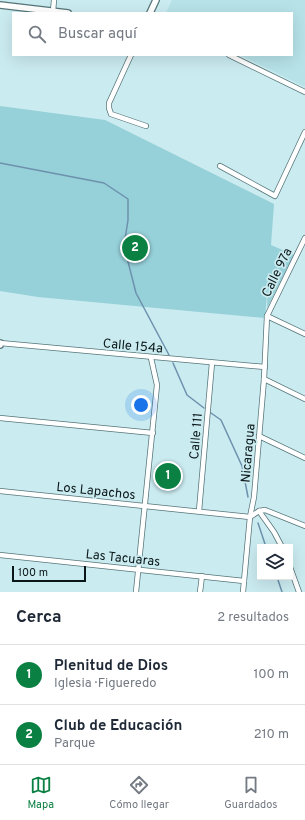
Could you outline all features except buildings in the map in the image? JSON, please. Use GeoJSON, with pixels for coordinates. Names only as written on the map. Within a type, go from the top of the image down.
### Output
{"type":"FeatureCollection","features":[{"type":"Feature","properties":{"kind":"street"},"geometry":{"type":"LineString","coordinates":[[53,11],[54,0]]}},
{"type":"Feature","properties":{"kind":"street"},"geometry":{"type":"LineString","coordinates":[[150,12],[156,0]]}},
{"type":"Feature","properties":{"kind":"street"},"geometry":{"type":"LineString","coordinates":[[0,5],[60,12]]}},
{"type":"Feature","properties":{"kind":"street"},"geometry":{"type":"LineString","coordinates":[[131,56],[109,103],[109,108],[111,114],[146,126]]}},
{"type":"Feature","properties":{"kind":"street"},"geometry":{"type":"LineString","coordinates":[[231,56],[305,92]]}},
{"type":"Feature","properties":{"kind":"street"},"geometry":{"type":"LineString","coordinates":[[220,166],[275,196],[305,132]]}},
{"type":"Feature","properties":{"kind":"street","name":"Calle 97a"},"geometry":{"type":"LineString","coordinates":[[267,316],[305,238]]}},
{"type":"Feature","properties":{"kind":"street"},"geometry":{"type":"LineString","coordinates":[[267,316],[305,334]]}},
{"type":"Feature","properties":{"kind":"street","name":"Nicaragua"},"geometry":{"type":"LineString","coordinates":[[243,592],[250,517],[254,497],[265,367],[267,316]]}},
{"type":"Feature","properties":{"kind":"street","name":"Calle 154a"},"geometry":{"type":"LineString","coordinates":[[0,344],[265,367]]}},
{"type":"Feature","properties":{"kind":"street"},"geometry":{"type":"LineString","coordinates":[[136,592],[157,385],[151,358]]}},
{"type":"Feature","properties":{"kind":"street","name":"Calle 111"},"geometry":{"type":"LineString","coordinates":[[199,511],[212,363]]}},
{"type":"Feature","properties":{"kind":"street"},"geometry":{"type":"LineString","coordinates":[[264,379],[305,399]]}},
{"type":"Feature","properties":{"kind":"street"},"geometry":{"type":"LineString","coordinates":[[0,418],[153,433]]}},
{"type":"Feature","properties":{"kind":"street"},"geometry":{"type":"LineString","coordinates":[[259,436],[305,458]]}},
{"type":"Feature","properties":{"kind":"street","name":"Los Lapachos"},"geometry":{"type":"LineString","coordinates":[[0,491],[250,517]]}},
{"type":"Feature","properties":{"kind":"street"},"geometry":{"type":"LineString","coordinates":[[250,517],[259,511],[265,510],[305,526]]}},
{"type":"Feature","properties":{"kind":"street"},"geometry":{"type":"LineString","coordinates":[[259,511],[280,544]]}},
{"type":"Feature","properties":{"kind":"street","name":"Las Tacuaras"},"geometry":{"type":"LineString","coordinates":[[0,555],[244,581]]}},
{"type":"Feature","properties":{"kind":"street"},"geometry":{"type":"LineString","coordinates":[[293,575],[299,592]]}},
{"type":"Feature","properties":{"kind":"street"},"geometry":{"type":"LineString","coordinates":[[200,592],[202,576]]}},
{"type":"Feature","properties":{"kind":"shaded area"},"geometry":{"type":"Polygon","coordinates":[[[172,0],[305,0],[305,87],[242,56],[293,56],[293,12],[166,12],[172,0]]]}},
{"type":"Feature","properties":{"kind":"shaded area"},"geometry":{"type":"Polygon","coordinates":[[[0,106],[105,120],[274,204],[271,245],[294,255],[267,308],[268,282],[265,318],[38,297],[0,291],[0,106]]]}},
{"type":"Feature","properties":{"kind":"waterway"},"geometry":{"type":"LineString","coordinates":[[0,163],[104,183],[128,199],[128,220],[124,246],[136,293],[169,355]]}},
{"type":"Feature","properties":{"kind":"waterway"},"geometry":{"type":"LineString","coordinates":[[173,363],[187,395],[204,408]]}},
{"type":"Feature","properties":{"kind":"waterway"},"geometry":{"type":"LineString","coordinates":[[211,413],[221,420],[242,466],[248,497]]}},
{"type":"Feature","properties":{"kind":"waterway"},"geometry":{"type":"LineString","coordinates":[[258,523],[265,544]]}},
{"type":"Feature","properties":{"kind":"waterway"},"geometry":{"type":"LineString","coordinates":[[278,580],[282,592]]}},
{"type":"Feature","properties":{"kind":"place","name":"Club de Educación"},"geometry":{"type":"Point","coordinates":[135,248]}},
{"type":"Feature","properties":{"kind":"place","name":"Plenitud de Dios"},"geometry":{"type":"Point","coordinates":[168,476]}}]}
